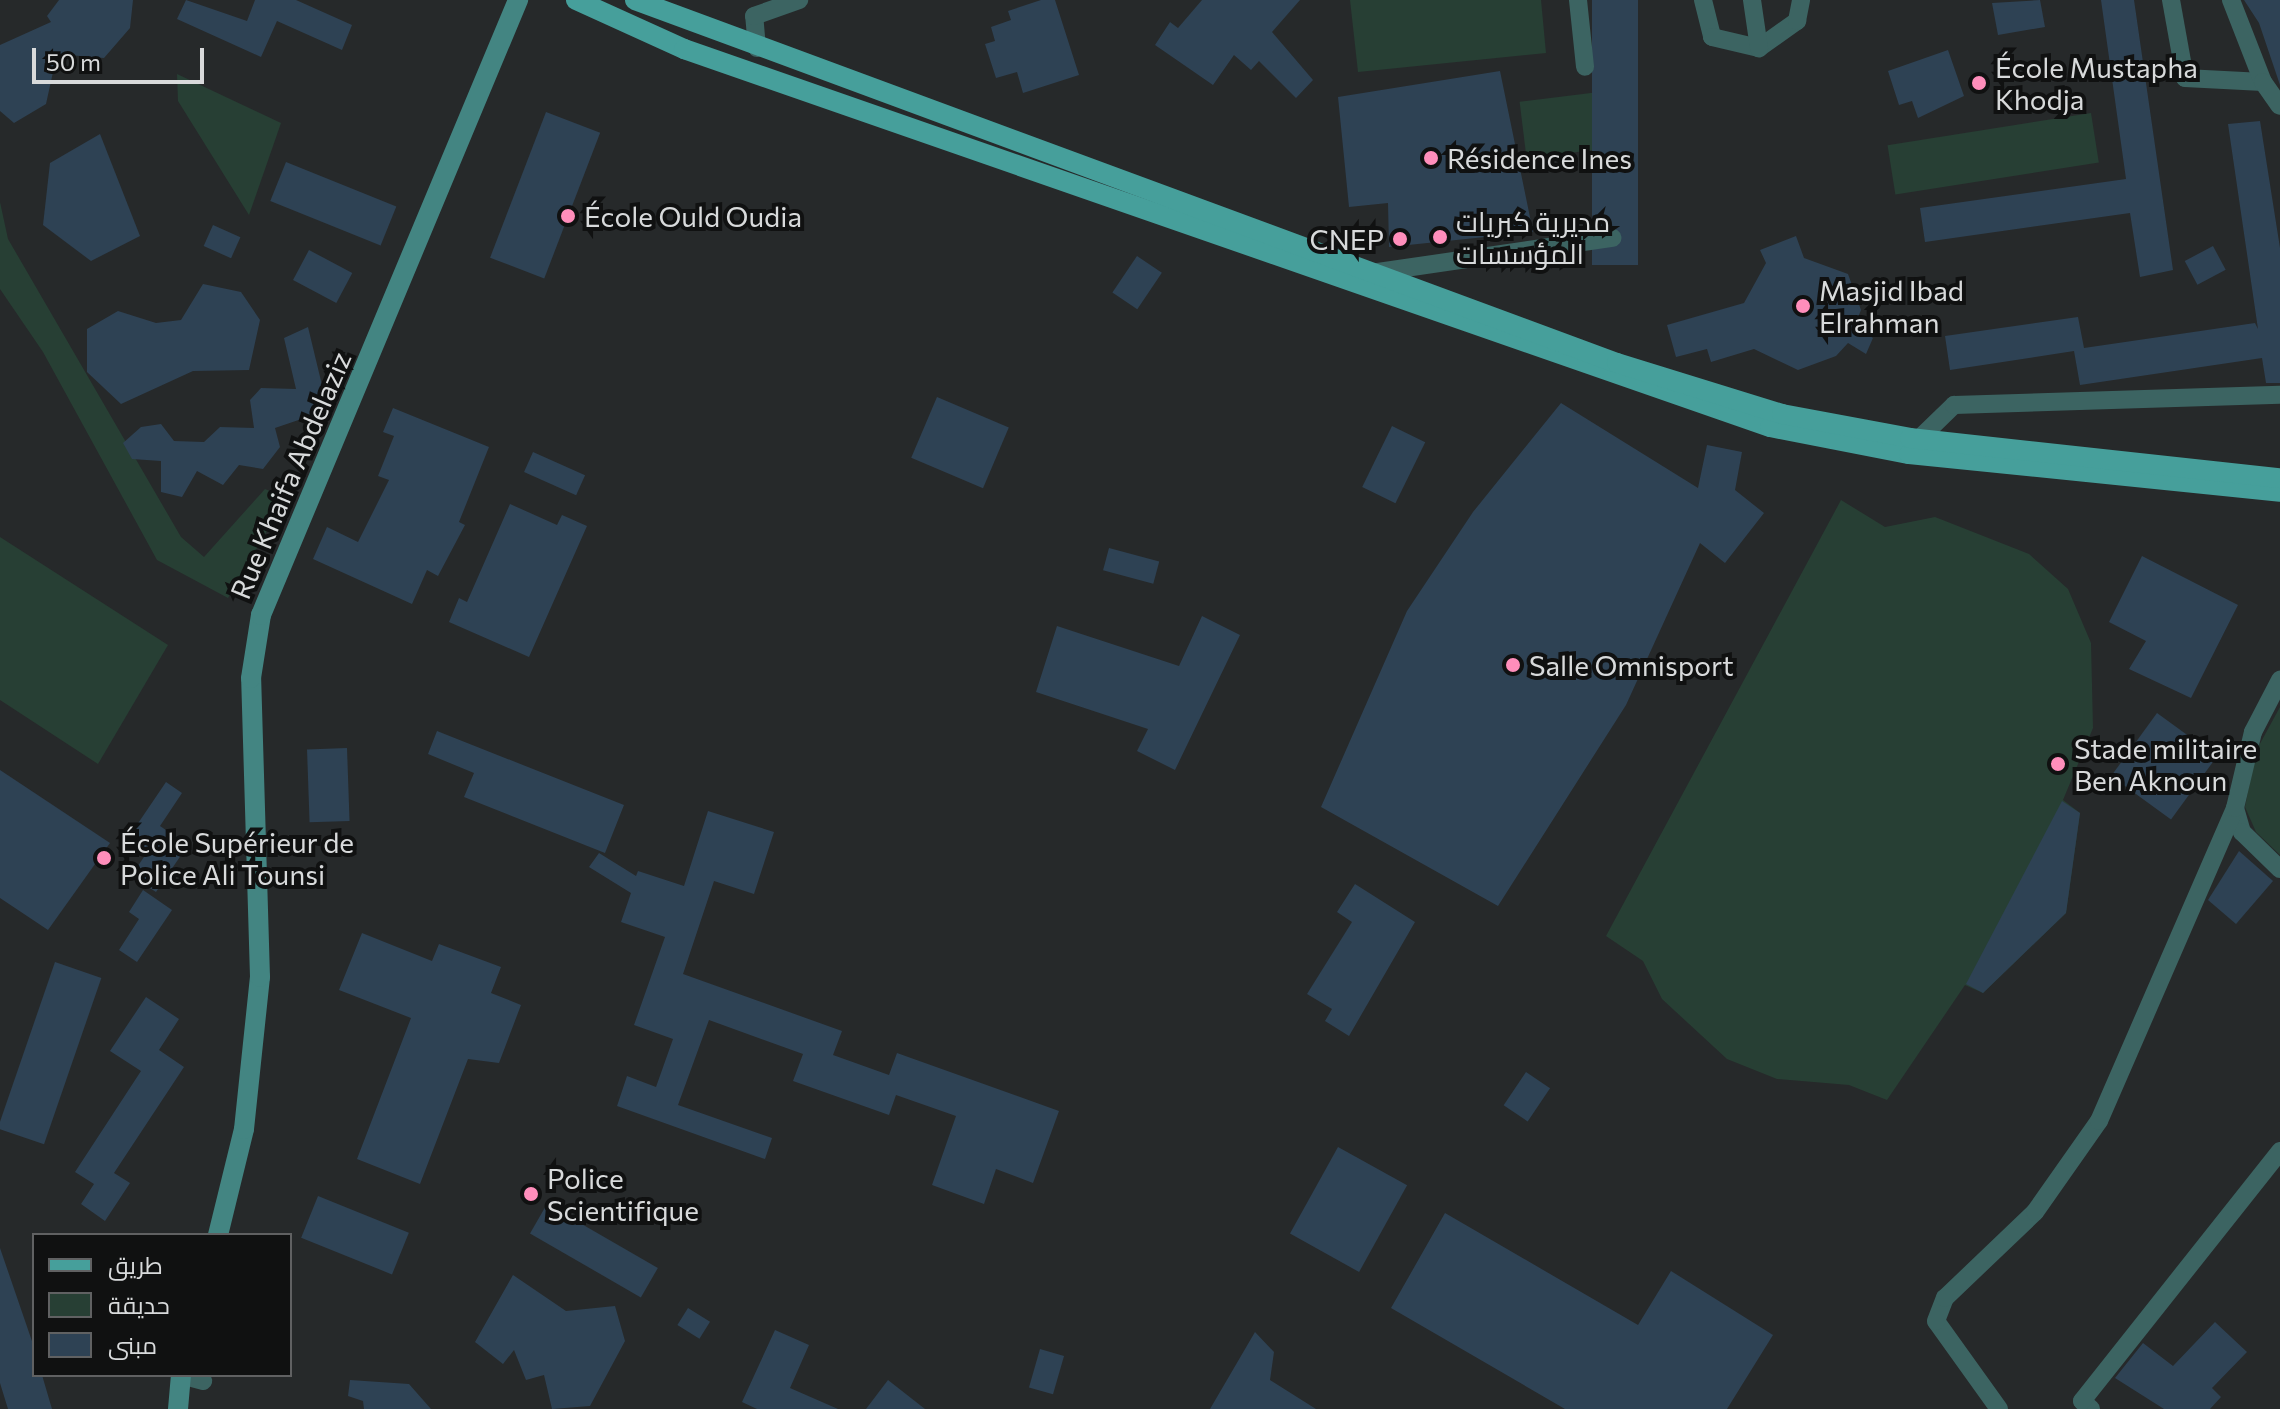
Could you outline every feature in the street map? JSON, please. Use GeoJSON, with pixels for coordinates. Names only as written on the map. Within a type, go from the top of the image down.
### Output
{"type":"FeatureCollection","features":[{"type":"Feature","properties":{"kind":"main road"},"geometry":{"type":"LineString","coordinates":[[576,0],[684,49],[1770,427],[1909,454],[2280,492]]}},
{"type":"Feature","properties":{"kind":"main road"},"geometry":{"type":"LineString","coordinates":[[635,0],[757,48],[1371,273],[1714,394],[1919,439],[2280,478]]}},
{"type":"Feature","properties":{"kind":"main road"},"geometry":{"type":"LineString","coordinates":[[661,0],[757,48]]}},
{"type":"Feature","properties":{"kind":"street","name":"Rue Khaifa Abdelaziz"},"geometry":{"type":"LineString","coordinates":[[218,1233],[244,1129],[260,977],[251,678],[261,615],[518,0]]}},
{"type":"Feature","properties":{"kind":"street"},"geometry":{"type":"LineString","coordinates":[[757,48],[754,16],[799,0]]}},
{"type":"Feature","properties":{"kind":"street"},"geometry":{"type":"LineString","coordinates":[[1578,0],[1585,67]]}},
{"type":"Feature","properties":{"kind":"street"},"geometry":{"type":"LineString","coordinates":[[1703,0],[1712,37],[1759,48],[1797,21],[1801,0]]}},
{"type":"Feature","properties":{"kind":"street"},"geometry":{"type":"LineString","coordinates":[[1752,0],[1759,48]]}},
{"type":"Feature","properties":{"kind":"street"},"geometry":{"type":"LineString","coordinates":[[2171,0],[2185,78],[2263,82]]}},
{"type":"Feature","properties":{"kind":"street"},"geometry":{"type":"LineString","coordinates":[[2231,0],[2263,82],[2280,106]]}},
{"type":"Feature","properties":{"kind":"street"},"geometry":{"type":"LineString","coordinates":[[1371,273],[1612,238]]}},
{"type":"Feature","properties":{"kind":"street"},"geometry":{"type":"LineString","coordinates":[[1919,439],[1954,405],[2280,395]]}},
{"type":"Feature","properties":{"kind":"street"},"geometry":{"type":"LineString","coordinates":[[1999,1409],[1936,1321],[1945,1298],[2077,1161],[2235,808],[2253,732],[2280,680]]}},
{"type":"Feature","properties":{"kind":"street"},"geometry":{"type":"LineString","coordinates":[[2235,808],[2242,832],[2280,869]]}},
{"type":"Feature","properties":{"kind":"street"},"geometry":{"type":"LineString","coordinates":[[2091,1409],[2082,1401],[2280,1151]]}},
{"type":"Feature","properties":{"kind":"street"},"geometry":{"type":"LineString","coordinates":[[178,1409],[181,1377]]}},
{"type":"Feature","properties":{"kind":"street"},"geometry":{"type":"LineString","coordinates":[[188,1377],[203,1381]]}},
{"type":"Feature","properties":{"kind":"green space"},"geometry":{"type":"Polygon","coordinates":[[[1350,0],[1541,0],[1546,53],[1358,72],[1350,0]]]}},
{"type":"Feature","properties":{"kind":"green space"},"geometry":{"type":"Polygon","coordinates":[[[177,74],[281,123],[249,215],[178,101],[177,74]]]}},
{"type":"Feature","properties":{"kind":"green space"},"geometry":{"type":"Polygon","coordinates":[[[1599,92],[1606,149],[1527,158],[1520,102],[1599,92]]]}},
{"type":"Feature","properties":{"kind":"green space"},"geometry":{"type":"Polygon","coordinates":[[[2091,113],[2099,162],[1895,195],[1888,145],[2091,113]]]}},
{"type":"Feature","properties":{"kind":"green space"},"geometry":{"type":"Polygon","coordinates":[[[0,202],[8,239],[181,537],[204,557],[265,489],[286,498],[228,598],[157,560],[43,352],[0,289],[0,202]]]}},
{"type":"Feature","properties":{"kind":"green space"},"geometry":{"type":"Polygon","coordinates":[[[1841,500],[1885,527],[1935,517],[2029,554],[2068,589],[2091,643],[2093,728],[2063,800],[2080,813],[2066,913],[1983,993],[1965,985],[1887,1100],[1849,1085],[1777,1079],[1727,1059],[1662,999],[1643,961],[1606,936],[1841,500]]]}},
{"type":"Feature","properties":{"kind":"green space"},"geometry":{"type":"Polygon","coordinates":[[[0,537],[168,645],[98,764],[0,700],[0,537]]]}},
{"type":"Feature","properties":{"kind":"green space"},"geometry":{"type":"Polygon","coordinates":[[[2280,707],[2280,855],[2256,832],[2245,807],[2256,751],[2280,707]]]}},
{"type":"Feature","properties":{"kind":"building"},"geometry":{"type":"Polygon","coordinates":[[[59,0],[133,0],[130,28],[104,58],[57,54],[46,104],[14,123],[0,111],[0,45],[51,22],[47,16],[59,0]]]}},
{"type":"Feature","properties":{"kind":"building"},"geometry":{"type":"Polygon","coordinates":[[[186,0],[247,21],[255,0],[296,0],[352,25],[342,50],[277,21],[261,57],[177,19],[186,0]]]}},
{"type":"Feature","properties":{"kind":"building"},"geometry":{"type":"Polygon","coordinates":[[[1041,0],[1055,0],[1079,75],[1023,93],[1017,72],[996,78],[985,44],[995,41],[991,27],[1011,20],[1008,11],[1041,0]]]}},
{"type":"Feature","properties":{"kind":"building"},"geometry":{"type":"Polygon","coordinates":[[[1202,0],[1300,0],[1272,32],[1313,80],[1296,98],[1259,61],[1251,70],[1234,55],[1213,85],[1155,45],[1170,22],[1178,28],[1202,0]]]}},
{"type":"Feature","properties":{"kind":"building"},"geometry":{"type":"Polygon","coordinates":[[[1592,0],[1638,0],[1638,265],[1592,265],[1592,0]]]}},
{"type":"Feature","properties":{"kind":"building"},"geometry":{"type":"Polygon","coordinates":[[[2040,0],[2045,27],[1998,35],[1992,3],[2040,0]]]}},
{"type":"Feature","properties":{"kind":"building"},"geometry":{"type":"Polygon","coordinates":[[[2101,0],[2134,0],[2173,270],[2140,277],[2130,213],[1925,242],[1920,208],[2126,179],[2101,0]]]}},
{"type":"Feature","properties":{"kind":"building"},"geometry":{"type":"Polygon","coordinates":[[[2244,0],[2280,0],[2280,85],[2259,23],[2244,0]]]}},
{"type":"Feature","properties":{"kind":"building"},"geometry":{"type":"Polygon","coordinates":[[[1948,50],[1964,96],[1918,118],[1912,101],[1899,105],[1888,71],[1948,50]]]}},
{"type":"Feature","properties":{"kind":"building"},"geometry":{"type":"Polygon","coordinates":[[[1500,71],[1533,232],[1389,247],[1388,203],[1349,207],[1338,97],[1500,71]]]}},
{"type":"Feature","properties":{"kind":"building"},"geometry":{"type":"Polygon","coordinates":[[[546,112],[600,133],[544,278],[490,258],[546,112]]]}},
{"type":"Feature","properties":{"kind":"building"},"geometry":{"type":"Polygon","coordinates":[[[2260,121],[2280,248],[2280,383],[2266,383],[2262,358],[2080,385],[2074,351],[1950,370],[1945,336],[2078,317],[2084,348],[2255,323],[2258,329],[2228,124],[2260,121]]]}},
{"type":"Feature","properties":{"kind":"building"},"geometry":{"type":"Polygon","coordinates":[[[100,134],[140,236],[91,261],[43,225],[50,163],[100,134]]]}},
{"type":"Feature","properties":{"kind":"building"},"geometry":{"type":"Polygon","coordinates":[[[286,162],[396,207],[381,246],[270,201],[286,162]]]}},
{"type":"Feature","properties":{"kind":"building"},"geometry":{"type":"Polygon","coordinates":[[[213,225],[240,237],[231,258],[204,246],[213,225]]]}},
{"type":"Feature","properties":{"kind":"building","name":"Masjid Ibad Elrahman"},"geometry":{"type":"Polygon","coordinates":[[[1796,236],[1804,258],[1848,274],[1861,310],[1855,325],[1873,338],[1866,354],[1848,343],[1836,356],[1798,370],[1754,349],[1711,362],[1707,349],[1676,357],[1667,325],[1744,303],[1766,263],[1760,250],[1796,236]]]}},
{"type":"Feature","properties":{"kind":"building"},"geometry":{"type":"Polygon","coordinates":[[[2213,246],[2226,270],[2197,285],[2185,261],[2213,246]]]}},
{"type":"Feature","properties":{"kind":"building"},"geometry":{"type":"Polygon","coordinates":[[[309,250],[352,273],[336,303],[293,280],[309,250]]]}},
{"type":"Feature","properties":{"kind":"building"},"geometry":{"type":"Polygon","coordinates":[[[1137,256],[1162,273],[1137,309],[1112,292],[1137,256]]]}},
{"type":"Feature","properties":{"kind":"building"},"geometry":{"type":"Polygon","coordinates":[[[203,284],[241,292],[260,320],[249,370],[193,371],[121,404],[87,372],[87,329],[118,311],[156,323],[181,320],[203,284]]]}},
{"type":"Feature","properties":{"kind":"building"},"geometry":{"type":"Polygon","coordinates":[[[308,327],[328,410],[275,428],[280,447],[263,469],[239,465],[223,485],[197,471],[182,497],[161,492],[161,461],[132,459],[123,443],[141,427],[161,424],[174,441],[204,442],[220,427],[254,428],[250,400],[261,388],[296,389],[284,338],[308,327]]]}},
{"type":"Feature","properties":{"kind":"building"},"geometry":{"type":"Polygon","coordinates":[[[937,397],[1009,427],[983,488],[911,458],[937,397]]]}},
{"type":"Feature","properties":{"kind":"building","name":"Salle Omnisport"},"geometry":{"type":"Polygon","coordinates":[[[1561,403],[1698,488],[1707,445],[1742,452],[1735,490],[1764,513],[1725,563],[1700,543],[1626,705],[1498,906],[1321,807],[1407,611],[1473,512],[1561,403]]]}},
{"type":"Feature","properties":{"kind":"building"},"geometry":{"type":"Polygon","coordinates":[[[393,408],[489,447],[459,522],[465,525],[438,576],[427,570],[412,604],[313,559],[327,527],[358,542],[389,480],[378,476],[394,436],[383,432],[393,408]]]}},
{"type":"Feature","properties":{"kind":"building"},"geometry":{"type":"Polygon","coordinates":[[[1392,426],[1425,442],[1395,503],[1362,487],[1392,426]]]}},
{"type":"Feature","properties":{"kind":"building"},"geometry":{"type":"Polygon","coordinates":[[[533,452],[585,475],[576,495],[524,472],[533,452]]]}},
{"type":"Feature","properties":{"kind":"building"},"geometry":{"type":"Polygon","coordinates":[[[510,504],[557,525],[562,515],[587,526],[529,657],[449,622],[459,598],[467,602],[510,504]]]}},
{"type":"Feature","properties":{"kind":"building"},"geometry":{"type":"Polygon","coordinates":[[[1109,548],[1159,561],[1153,584],[1103,570],[1109,548]]]}},
{"type":"Feature","properties":{"kind":"building"},"geometry":{"type":"Polygon","coordinates":[[[2142,556],[2238,605],[2191,698],[2129,669],[2146,641],[2109,622],[2142,556]]]}},
{"type":"Feature","properties":{"kind":"building"},"geometry":{"type":"Polygon","coordinates":[[[1202,616],[1240,635],[1175,770],[1137,751],[1148,729],[1036,692],[1057,626],[1179,666],[1202,616]]]}},
{"type":"Feature","properties":{"kind":"building"},"geometry":{"type":"Polygon","coordinates":[[[2157,713],[2217,756],[2171,820],[2111,776],[2157,713]]]}},
{"type":"Feature","properties":{"kind":"building"},"geometry":{"type":"Polygon","coordinates":[[[437,731],[624,805],[605,853],[464,797],[474,773],[428,754],[437,731]]]}},
{"type":"Feature","properties":{"kind":"building"},"geometry":{"type":"Polygon","coordinates":[[[347,748],[350,821],[310,822],[307,749],[347,748]]]}},
{"type":"Feature","properties":{"kind":"building"},"geometry":{"type":"Polygon","coordinates":[[[0,770],[110,843],[48,930],[0,898],[0,770]]]}},
{"type":"Feature","properties":{"kind":"building"},"geometry":{"type":"Polygon","coordinates":[[[166,782],[182,793],[160,826],[188,845],[156,892],[131,876],[146,854],[126,841],[166,782]]]}},
{"type":"Feature","properties":{"kind":"building"},"geometry":{"type":"Polygon","coordinates":[[[2062,801],[2080,813],[2066,913],[1983,993],[1966,984],[2062,801]]]}},
{"type":"Feature","properties":{"kind":"building"},"geometry":{"type":"Polygon","coordinates":[[[708,811],[774,832],[754,894],[714,881],[683,974],[842,1031],[833,1055],[889,1075],[897,1053],[1059,1111],[1033,1183],[996,1169],[984,1204],[932,1185],[956,1116],[896,1095],[889,1115],[793,1081],[803,1054],[709,1020],[678,1105],[772,1138],[765,1159],[617,1106],[627,1076],[656,1087],[673,1039],[634,1025],[665,937],[621,922],[631,893],[589,867],[599,853],[636,876],[638,871],[684,886],[708,811]]]}},
{"type":"Feature","properties":{"kind":"building"},"geometry":{"type":"Polygon","coordinates":[[[2239,851],[2273,881],[2236,924],[2208,900],[2239,851]]]}},
{"type":"Feature","properties":{"kind":"building"},"geometry":{"type":"Polygon","coordinates":[[[1355,884],[1415,922],[1349,1036],[1325,1021],[1332,1009],[1307,994],[1352,922],[1337,912],[1355,884]]]}},
{"type":"Feature","properties":{"kind":"building"},"geometry":{"type":"Polygon","coordinates":[[[143,890],[172,910],[137,962],[119,950],[139,919],[129,912],[143,890]]]}},
{"type":"Feature","properties":{"kind":"building"},"geometry":{"type":"Polygon","coordinates":[[[362,933],[432,961],[439,944],[501,967],[491,993],[521,1005],[499,1063],[468,1059],[420,1184],[357,1159],[411,1018],[339,990],[362,933]]]}},
{"type":"Feature","properties":{"kind":"building"},"geometry":{"type":"Polygon","coordinates":[[[55,962],[101,978],[44,1144],[0,1129],[0,1122],[55,962]]]}},
{"type":"Feature","properties":{"kind":"building"},"geometry":{"type":"Polygon","coordinates":[[[146,997],[179,1019],[159,1050],[184,1067],[114,1173],[130,1183],[105,1221],[81,1204],[94,1184],[75,1172],[141,1071],[110,1051],[146,997]]]}},
{"type":"Feature","properties":{"kind":"building"},"geometry":{"type":"Polygon","coordinates":[[[1526,1072],[1550,1088],[1528,1121],[1504,1105],[1526,1072]]]}},
{"type":"Feature","properties":{"kind":"building"},"geometry":{"type":"Polygon","coordinates":[[[1338,1147],[1407,1185],[1359,1272],[1290,1234],[1338,1147]]]}},
{"type":"Feature","properties":{"kind":"building"},"geometry":{"type":"Polygon","coordinates":[[[318,1196],[409,1233],[392,1274],[301,1238],[318,1196]]]}},
{"type":"Feature","properties":{"kind":"building"},"geometry":{"type":"Polygon","coordinates":[[[547,1204],[658,1268],[641,1297],[530,1233],[547,1204]]]}},
{"type":"Feature","properties":{"kind":"building"},"geometry":{"type":"Polygon","coordinates":[[[1445,1213],[1638,1325],[1671,1271],[1773,1335],[1727,1409],[1565,1409],[1391,1308],[1445,1213]]]}},
{"type":"Feature","properties":{"kind":"building"},"geometry":{"type":"Polygon","coordinates":[[[0,1248],[32,1341],[32,1377],[43,1377],[52,1409],[8,1409],[0,1383],[0,1248]]]}},
{"type":"Feature","properties":{"kind":"building"},"geometry":{"type":"Polygon","coordinates":[[[513,1275],[566,1311],[615,1306],[625,1341],[590,1406],[552,1409],[544,1375],[526,1380],[514,1350],[503,1364],[475,1342],[513,1275]]]}},
{"type":"Feature","properties":{"kind":"building"},"geometry":{"type":"Polygon","coordinates":[[[688,1308],[710,1322],[699,1339],[677,1325],[688,1308]]]}},
{"type":"Feature","properties":{"kind":"building"},"geometry":{"type":"Polygon","coordinates":[[[2215,1322],[2247,1352],[2212,1388],[2221,1397],[2210,1409],[2164,1409],[2115,1378],[2143,1343],[2173,1366],[2215,1322]]]}},
{"type":"Feature","properties":{"kind":"building"},"geometry":{"type":"Polygon","coordinates":[[[775,1330],[809,1345],[790,1388],[838,1409],[757,1409],[742,1402],[775,1330]]]}},
{"type":"Feature","properties":{"kind":"building"},"geometry":{"type":"Polygon","coordinates":[[[1255,1332],[1274,1352],[1270,1380],[1316,1409],[1210,1409],[1255,1332]]]}},
{"type":"Feature","properties":{"kind":"building"},"geometry":{"type":"Polygon","coordinates":[[[1040,1349],[1064,1356],[1053,1394],[1029,1387],[1040,1349]]]}},
{"type":"Feature","properties":{"kind":"building"},"geometry":{"type":"Polygon","coordinates":[[[350,1380],[409,1384],[431,1409],[364,1409],[363,1401],[348,1396],[350,1380]]]}},
{"type":"Feature","properties":{"kind":"building"},"geometry":{"type":"Polygon","coordinates":[[[888,1380],[925,1409],[866,1409],[888,1380]]]}},
{"type":"Feature","properties":{"kind":"place","name":"École Mustapha Khodja"},"geometry":{"type":"Point","coordinates":[1979,83]}},
{"type":"Feature","properties":{"kind":"place","name":"Résidence Ines"},"geometry":{"type":"Point","coordinates":[1431,158]}},
{"type":"Feature","properties":{"kind":"place","name":"École Ould Oudia"},"geometry":{"type":"Point","coordinates":[568,216]}},
{"type":"Feature","properties":{"kind":"place","name":"مديرية كبريات المؤسسات"},"geometry":{"type":"Point","coordinates":[1440,237]}},
{"type":"Feature","properties":{"kind":"place","name":"CNEP"},"geometry":{"type":"Point","coordinates":[1400,239]}},
{"type":"Feature","properties":{"kind":"place","name":"Masjid Ibad Elrahman"},"geometry":{"type":"Point","coordinates":[1803,306]}},
{"type":"Feature","properties":{"kind":"place","name":"Salle Omnisport"},"geometry":{"type":"Point","coordinates":[1513,665]}},
{"type":"Feature","properties":{"kind":"place","name":"Stade militaire Ben Aknoun"},"geometry":{"type":"Point","coordinates":[2058,764]}},
{"type":"Feature","properties":{"kind":"place","name":"École Supérieur de Police Ali Tounsi"},"geometry":{"type":"Point","coordinates":[104,858]}},
{"type":"Feature","properties":{"kind":"place","name":"Police Scientifique"},"geometry":{"type":"Point","coordinates":[531,1194]}}]}
